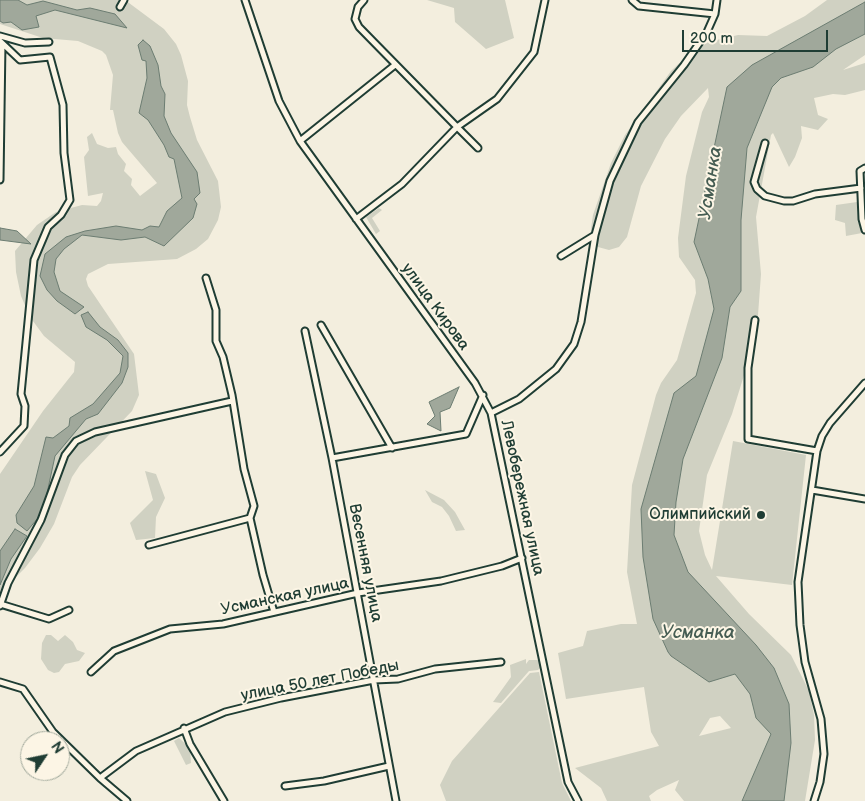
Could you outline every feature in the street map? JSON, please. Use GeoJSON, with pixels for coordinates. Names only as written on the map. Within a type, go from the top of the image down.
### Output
{"type":"FeatureCollection","features":[{"type":"Feature","properties":{"kind":"street"},"geometry":{"type":"LineString","coordinates":[[120,7],[124,0]]}},
{"type":"Feature","properties":{"kind":"street","name":"улица Кирова"},"geometry":{"type":"LineString","coordinates":[[245,0],[279,101],[300,141],[482,395],[491,412]]}},
{"type":"Feature","properties":{"kind":"street"},"geometry":{"type":"LineString","coordinates":[[364,0],[358,7],[355,19],[359,28],[478,148]]}},
{"type":"Feature","properties":{"kind":"street"},"geometry":{"type":"LineString","coordinates":[[356,219],[402,184],[457,127],[497,99],[534,52],[545,0]]}},
{"type":"Feature","properties":{"kind":"street"},"geometry":{"type":"LineString","coordinates":[[632,0],[639,6],[715,14]]}},
{"type":"Feature","properties":{"kind":"street","name":"Левобережная улица"},"geometry":{"type":"LineString","coordinates":[[578,801],[568,782],[491,412],[519,398],[556,369],[574,344],[581,322],[595,235],[610,181],[638,122],[684,65],[707,32],[715,14],[717,0]]}},
{"type":"Feature","properties":{"kind":"street"},"geometry":{"type":"LineString","coordinates":[[0,36],[25,43],[49,42]]}},
{"type":"Feature","properties":{"kind":"street"},"geometry":{"type":"LineString","coordinates":[[0,180],[1,42]]}},
{"type":"Feature","properties":{"kind":"street"},"geometry":{"type":"LineString","coordinates":[[0,450],[24,426],[25,406],[21,394],[34,260],[48,227],[61,215],[70,200],[64,153],[62,105],[50,57],[20,60],[1,42]]}},
{"type":"Feature","properties":{"kind":"street"},"geometry":{"type":"LineString","coordinates":[[300,141],[395,65]]}},
{"type":"Feature","properties":{"kind":"street"},"geometry":{"type":"LineString","coordinates":[[765,143],[754,182],[757,189],[765,196],[784,201],[793,201],[814,194],[861,188]]}},
{"type":"Feature","properties":{"kind":"street"},"geometry":{"type":"LineString","coordinates":[[865,168],[860,171],[862,219],[865,230]]}},
{"type":"Feature","properties":{"kind":"street"},"geometry":{"type":"LineString","coordinates":[[561,256],[595,235]]}},
{"type":"Feature","properties":{"kind":"street"},"geometry":{"type":"LineString","coordinates":[[206,278],[216,310],[216,341],[222,357],[232,400],[244,469],[254,506],[250,518],[263,575],[274,612]]}},
{"type":"Feature","properties":{"kind":"street"},"geometry":{"type":"LineString","coordinates":[[755,320],[748,368],[748,439],[817,451]]}},
{"type":"Feature","properties":{"kind":"street"},"geometry":{"type":"LineString","coordinates":[[321,325],[392,448]]}},
{"type":"Feature","properties":{"kind":"street","name":"Весенняя улица"},"geometry":{"type":"LineString","coordinates":[[305,331],[332,458],[396,801]]}},
{"type":"Feature","properties":{"kind":"street"},"geometry":{"type":"LineString","coordinates":[[814,801],[820,782],[824,754],[822,719],[805,662],[800,625],[798,582],[817,451],[822,436],[830,423],[865,383]]}},
{"type":"Feature","properties":{"kind":"street"},"geometry":{"type":"LineString","coordinates":[[332,458],[466,434],[482,395]]}},
{"type":"Feature","properties":{"kind":"street"},"geometry":{"type":"LineString","coordinates":[[69,610],[49,619],[0,605],[8,583],[41,520],[65,455],[76,441],[94,432],[232,400]]}},
{"type":"Feature","properties":{"kind":"street"},"geometry":{"type":"LineString","coordinates":[[812,490],[865,499]]}},
{"type":"Feature","properties":{"kind":"street"},"geometry":{"type":"LineString","coordinates":[[149,544],[250,518]]}},
{"type":"Feature","properties":{"kind":"street","name":"Усманская улица"},"geometry":{"type":"LineString","coordinates":[[91,672],[114,652],[170,629],[223,624],[358,593],[441,580],[502,566],[522,558]]}},
{"type":"Feature","properties":{"kind":"street","name":"улица 50 лет Победы"},"geometry":{"type":"LineString","coordinates":[[100,778],[136,751],[184,728],[225,712],[281,698],[374,680],[398,680],[435,669],[501,662]]}},
{"type":"Feature","properties":{"kind":"street"},"geometry":{"type":"LineString","coordinates":[[0,682],[23,689],[53,732],[100,778],[127,801]]}},
{"type":"Feature","properties":{"kind":"street"},"geometry":{"type":"LineString","coordinates":[[184,728],[190,744],[224,801]]}},
{"type":"Feature","properties":{"kind":"street"},"geometry":{"type":"LineString","coordinates":[[285,786],[324,781],[389,766]]}},
{"type":"Feature","properties":{"kind":"shaded area"},"geometry":{"type":"Polygon","coordinates":[[[0,0],[125,0],[164,29],[176,44],[181,55],[188,81],[187,105],[190,117],[197,140],[218,181],[221,207],[218,220],[208,239],[196,249],[177,259],[108,264],[88,274],[86,279],[88,286],[134,354],[139,395],[132,411],[80,465],[72,477],[54,524],[40,548],[25,568],[0,593],[0,474],[43,411],[74,372],[75,362],[44,336],[30,317],[21,296],[16,272],[15,251],[37,225],[56,212],[82,205],[97,206],[101,201],[103,193],[88,196],[84,157],[89,150],[87,137],[92,133],[97,144],[108,148],[116,147],[118,154],[126,164],[124,171],[132,179],[131,185],[140,196],[157,183],[122,142],[118,133],[113,110],[110,110],[113,75],[106,55],[102,51],[78,41],[43,38],[0,24],[0,0]]]}},
{"type":"Feature","properties":{"kind":"shaded area"},"geometry":{"type":"Polygon","coordinates":[[[427,0],[505,0],[514,38],[486,49],[455,22],[454,8],[427,0]]]}},
{"type":"Feature","properties":{"kind":"shaded area"},"geometry":{"type":"Polygon","coordinates":[[[827,0],[865,0],[865,55],[843,70],[865,63],[865,90],[845,95],[833,94],[814,98],[818,115],[828,119],[818,130],[801,126],[802,138],[789,167],[773,133],[771,135],[756,217],[761,274],[758,315],[745,372],[732,414],[707,475],[699,531],[705,555],[712,570],[733,441],[806,455],[792,585],[716,576],[749,614],[791,655],[809,691],[814,715],[815,740],[805,801],[684,801],[675,790],[679,780],[657,790],[649,796],[651,801],[607,801],[601,788],[575,768],[659,746],[651,732],[644,687],[566,699],[558,653],[583,646],[587,631],[621,624],[637,624],[627,572],[632,485],[656,395],[661,383],[677,360],[696,293],[695,280],[679,257],[678,238],[686,176],[702,112],[709,97],[708,88],[681,116],[665,139],[641,186],[627,237],[619,247],[609,250],[598,247],[591,229],[593,215],[611,163],[625,135],[671,71],[689,54],[708,42],[738,35],[767,36],[805,16],[827,0]],[[720,716],[710,718],[699,736],[731,728],[720,716]]]}},
{"type":"Feature","properties":{"kind":"shaded area"},"geometry":{"type":"Polygon","coordinates":[[[857,202],[858,221],[862,233],[846,236],[845,223],[835,220],[836,205],[857,202]]]}},
{"type":"Feature","properties":{"kind":"shaded area"},"geometry":{"type":"Polygon","coordinates":[[[379,208],[382,210],[372,218],[380,231],[376,234],[366,217],[379,208]]]}},
{"type":"Feature","properties":{"kind":"shaded area"},"geometry":{"type":"Polygon","coordinates":[[[145,471],[156,474],[165,498],[156,517],[155,538],[136,540],[130,523],[153,500],[145,471]]]}},
{"type":"Feature","properties":{"kind":"shaded area"},"geometry":{"type":"Polygon","coordinates":[[[425,490],[444,500],[455,512],[465,530],[456,531],[449,516],[442,507],[432,502],[425,490]]]}},
{"type":"Feature","properties":{"kind":"shaded area"},"geometry":{"type":"Polygon","coordinates":[[[46,635],[51,635],[58,641],[65,635],[73,642],[77,650],[85,653],[79,661],[65,664],[59,672],[54,673],[48,670],[41,659],[42,643],[46,635]]]}},
{"type":"Feature","properties":{"kind":"shaded area"},"geometry":{"type":"Polygon","coordinates":[[[526,659],[526,664],[529,660],[541,660],[542,666],[538,670],[529,671],[501,703],[493,702],[511,677],[510,665],[526,659]]]}},
{"type":"Feature","properties":{"kind":"shaded area"},"geometry":{"type":"Polygon","coordinates":[[[539,672],[562,783],[571,801],[446,801],[440,785],[452,761],[530,673],[539,672]]]}},
{"type":"Feature","properties":{"kind":"shaded area"},"geometry":{"type":"Polygon","coordinates":[[[179,738],[190,748],[191,763],[186,765],[174,741],[179,738]]]}},
{"type":"Feature","properties":{"kind":"water"},"geometry":{"type":"Polygon","coordinates":[[[0,0],[18,0],[27,5],[43,1],[77,10],[90,8],[115,14],[127,28],[55,10],[36,16],[39,27],[22,30],[11,22],[3,23],[0,21],[0,0]]]}},
{"type":"Feature","properties":{"kind":"water","name":"Усманка"},"geometry":{"type":"Polygon","coordinates":[[[865,2],[865,34],[836,49],[813,67],[781,78],[772,87],[747,148],[741,220],[741,291],[730,307],[722,358],[683,459],[676,502],[674,535],[688,572],[756,645],[774,668],[789,704],[791,743],[784,801],[742,801],[771,734],[756,718],[750,694],[735,674],[709,682],[668,652],[653,619],[643,557],[641,509],[674,393],[696,376],[714,309],[708,279],[694,242],[727,87],[752,65],[865,2]]]}},
{"type":"Feature","properties":{"kind":"water"},"geometry":{"type":"Polygon","coordinates":[[[143,40],[150,46],[158,65],[161,86],[165,94],[164,116],[171,133],[197,172],[200,193],[194,199],[197,204],[193,218],[164,246],[145,237],[121,240],[82,235],[64,249],[56,259],[54,272],[60,291],[84,307],[75,314],[57,301],[47,290],[40,276],[45,254],[66,237],[85,231],[116,226],[142,230],[150,226],[159,227],[167,211],[182,198],[174,159],[169,157],[164,145],[148,120],[139,113],[147,78],[146,61],[142,60],[138,45],[143,40]]]}},
{"type":"Feature","properties":{"kind":"water"},"geometry":{"type":"Polygon","coordinates":[[[0,228],[17,231],[31,244],[0,240],[0,228]]]}},
{"type":"Feature","properties":{"kind":"water"},"geometry":{"type":"Polygon","coordinates":[[[88,312],[100,327],[118,340],[128,353],[128,367],[122,383],[98,414],[86,419],[55,456],[46,498],[38,518],[27,531],[17,523],[16,515],[34,486],[46,437],[53,438],[69,426],[70,418],[93,404],[120,373],[123,356],[107,340],[86,327],[81,315],[88,312]]]}},
{"type":"Feature","properties":{"kind":"water"},"geometry":{"type":"Polygon","coordinates":[[[459,387],[450,408],[440,412],[441,431],[427,424],[435,416],[429,402],[459,387]]]}},
{"type":"Feature","properties":{"kind":"water"},"geometry":{"type":"Polygon","coordinates":[[[15,529],[27,536],[11,559],[0,585],[0,551],[15,529]]]}},
{"type":"Feature","properties":{"kind":"place","name":"Олимпийский"},"geometry":{"type":"Point","coordinates":[761,515]}}]}
